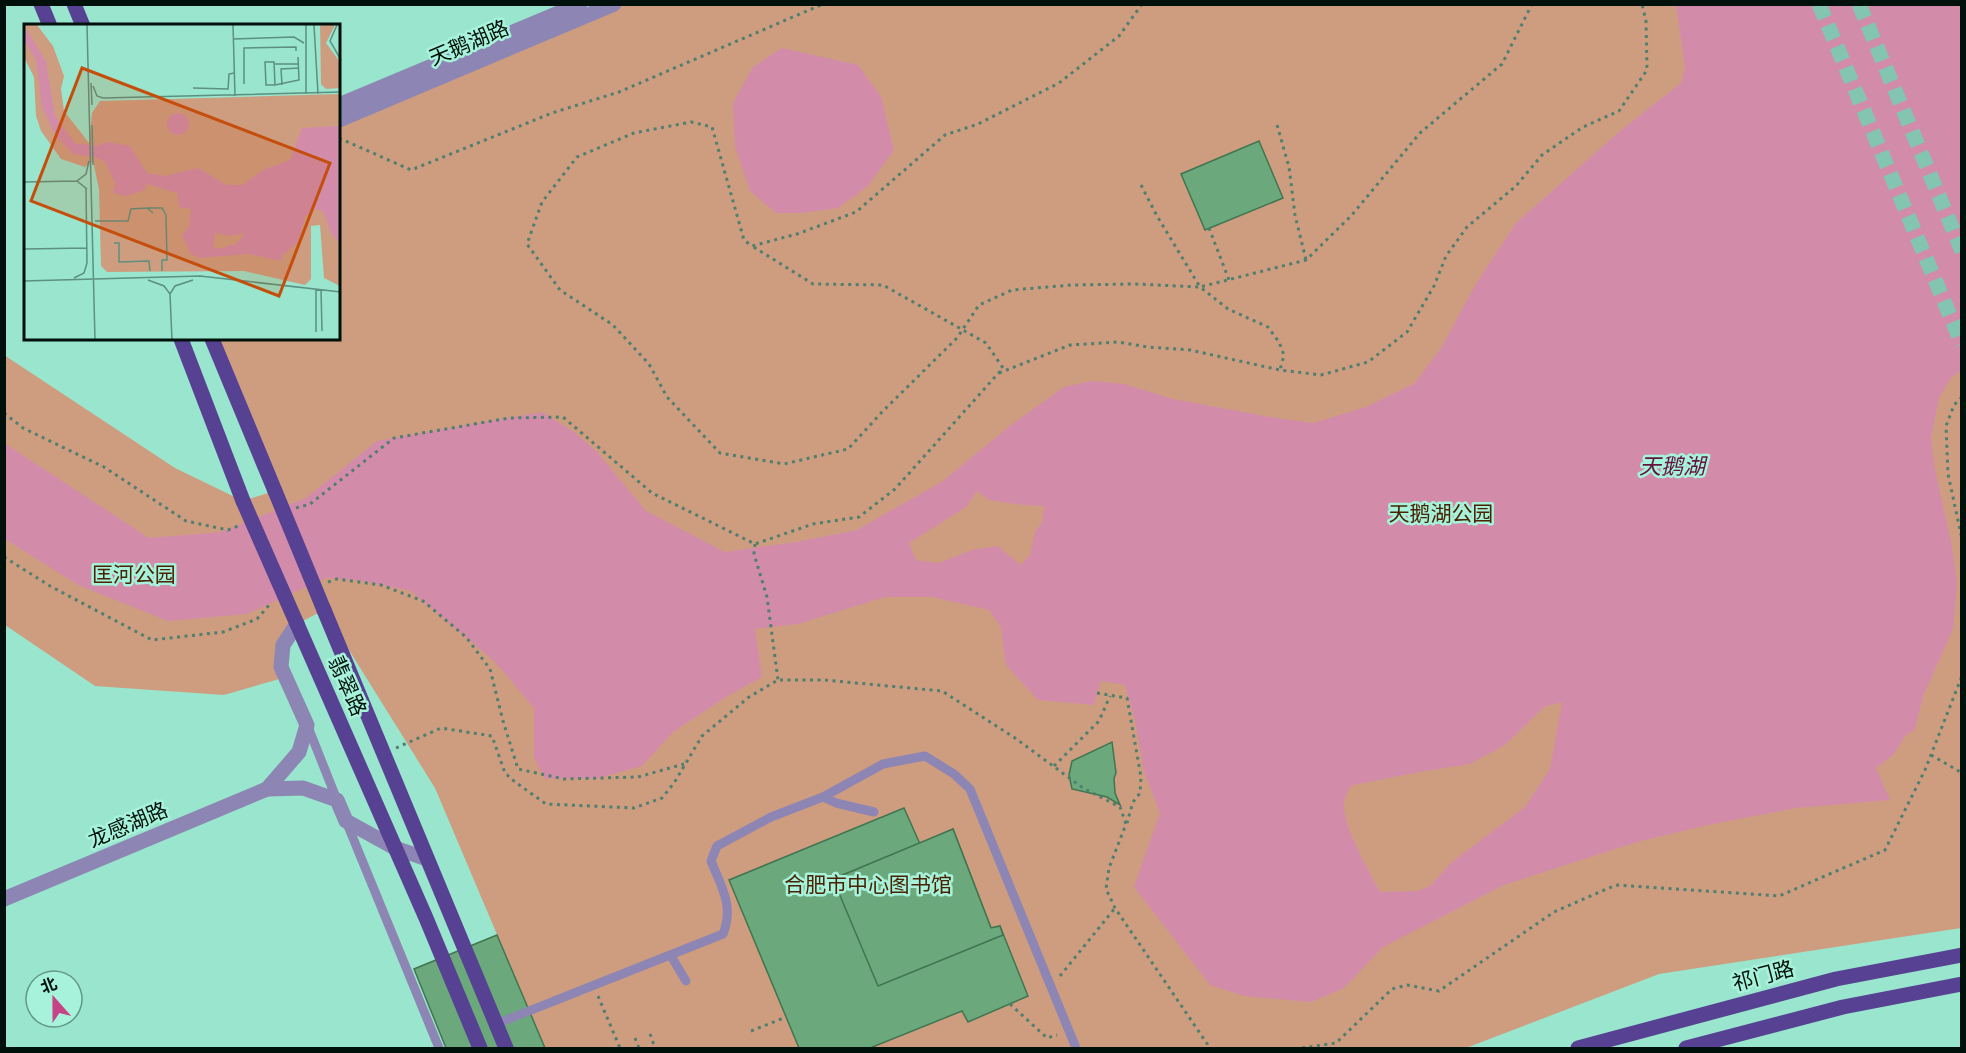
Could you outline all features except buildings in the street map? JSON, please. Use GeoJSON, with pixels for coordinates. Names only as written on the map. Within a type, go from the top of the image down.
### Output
{"type":"FeatureCollection","features":[{"type":"Feature","properties":{"kind":"main road"},"geometry":{"type":"LineString","coordinates":[[41,4],[49,24]]}},
{"type":"Feature","properties":{"kind":"main road"},"geometry":{"type":"LineString","coordinates":[[74,4],[81,24]]}},
{"type":"Feature","properties":{"kind":"main road","name":"翡翠路"},"geometry":{"type":"LineString","coordinates":[[181,340],[243,501],[480,1048]]}},
{"type":"Feature","properties":{"kind":"main road","name":"翡翠路"},"geometry":{"type":"LineString","coordinates":[[212,340],[506,1048]]}},
{"type":"Feature","properties":{"kind":"main road","name":"祁门路"},"geometry":{"type":"LineString","coordinates":[[1578,1048],[1836,979],[1962,955]]}},
{"type":"Feature","properties":{"kind":"main road"},"geometry":{"type":"LineString","coordinates":[[1686,1048],[1843,1007],[1962,984]]}},
{"type":"Feature","properties":{"kind":"street","name":"天鹅湖路"},"geometry":{"type":"LineString","coordinates":[[340,105],[580,4]]}},
{"type":"Feature","properties":{"kind":"street","name":"天鹅湖路"},"geometry":{"type":"LineString","coordinates":[[340,120],[614,4]]}},
{"type":"Feature","properties":{"kind":"street"},"geometry":{"type":"LineString","coordinates":[[267,789],[299,752],[307,725],[281,667],[283,645],[297,624]]}},
{"type":"Feature","properties":{"kind":"street"},"geometry":{"type":"LineString","coordinates":[[267,789],[303,788],[337,800],[346,821],[395,848],[428,859]]}},
{"type":"Feature","properties":{"kind":"street","name":"龙感湖路"},"geometry":{"type":"LineString","coordinates":[[4,899],[267,789]]}},
{"type":"Feature","properties":{"kind":"lane"},"geometry":{"type":"LineString","coordinates":[[307,725],[337,800]]}},
{"type":"Feature","properties":{"kind":"lane"},"geometry":{"type":"LineString","coordinates":[[496,1024],[723,934],[729,918],[724,892],[711,861],[717,846],[771,817],[823,797],[883,764],[925,756],[954,774],[970,789],[1076,1048]]}},
{"type":"Feature","properties":{"kind":"lane"},"geometry":{"type":"LineString","coordinates":[[823,797],[836,803],[874,812]]}},
{"type":"Feature","properties":{"kind":"lane"},"geometry":{"type":"LineString","coordinates":[[346,821],[439,1048]]}},
{"type":"Feature","properties":{"kind":"lane"},"geometry":{"type":"LineString","coordinates":[[670,956],[686,981]]}},
{"type":"Feature","properties":{"kind":"path"},"geometry":{"type":"LineString","coordinates":[[340,138],[411,170],[552,113],[619,92],[823,4]]}},
{"type":"Feature","properties":{"kind":"path"},"geometry":{"type":"LineString","coordinates":[[752,246],[796,234],[856,212],[945,135],[978,124],[1059,83],[1119,36],[1142,4]]}},
{"type":"Feature","properties":{"kind":"path"},"geometry":{"type":"LineString","coordinates":[[290,510],[310,504],[394,438],[509,418],[563,417],[652,493],[755,544],[813,524],[859,517],[895,489],[1003,368],[986,343],[963,329],[883,285],[813,284],[744,240],[712,127],[691,122],[634,133],[577,157],[542,202],[527,244],[560,290],[613,325],[649,364],[667,397],[720,453],[784,464],[848,449],[957,338],[963,329],[979,305],[1012,290],[1135,284],[1200,287],[1306,260],[1351,216],[1420,133],[1502,64],[1532,4]]}},
{"type":"Feature","properties":{"kind":"path"},"geometry":{"type":"LineString","coordinates":[[998,374],[1070,345],[1118,342],[1190,350],[1280,370],[1321,375],[1368,362],[1407,332],[1434,286],[1446,256],[1467,227],[1516,186],[1542,155],[1583,127],[1619,111],[1647,70],[1646,21],[1642,4]]}},
{"type":"Feature","properties":{"kind":"path"},"geometry":{"type":"LineString","coordinates":[[1277,125],[1289,167],[1295,215],[1306,260]]}},
{"type":"Feature","properties":{"kind":"path"},"geometry":{"type":"LineString","coordinates":[[1141,185],[1200,287],[1228,309],[1268,327],[1279,342],[1284,355],[1280,370]]}},
{"type":"Feature","properties":{"kind":"path"},"geometry":{"type":"LineString","coordinates":[[1209,228],[1229,280]]}},
{"type":"Feature","properties":{"kind":"path"},"geometry":{"type":"LineString","coordinates":[[1962,397],[1954,405],[1946,426],[1948,474],[1962,539]]}},
{"type":"Feature","properties":{"kind":"path"},"geometry":{"type":"LineString","coordinates":[[4,413],[23,428],[104,467],[186,521],[228,530],[238,526]]}},
{"type":"Feature","properties":{"kind":"path"},"geometry":{"type":"LineString","coordinates":[[755,544],[754,554],[767,597],[778,680]]}},
{"type":"Feature","properties":{"kind":"path"},"geometry":{"type":"LineString","coordinates":[[1302,1048],[1336,1043],[1392,989],[1407,985],[1439,991],[1554,912],[1616,885],[1779,896],[1885,850],[1931,755],[1962,676]]}},
{"type":"Feature","properties":{"kind":"path"},"geometry":{"type":"LineString","coordinates":[[384,753],[441,728],[492,736],[505,773],[546,804],[634,808],[662,798],[674,783],[702,736],[749,697],[778,680],[824,680],[942,691],[1015,738],[1083,788],[1120,807],[1126,824]]}},
{"type":"Feature","properties":{"kind":"path"},"geometry":{"type":"LineString","coordinates":[[1097,693],[1126,698],[1141,777],[1140,793],[1133,802],[1109,868],[1106,889],[1115,908],[1210,1048]]}},
{"type":"Feature","properties":{"kind":"path"},"geometry":{"type":"LineString","coordinates":[[1053,766],[1099,721],[1110,696]]}},
{"type":"Feature","properties":{"kind":"path"},"geometry":{"type":"LineString","coordinates":[[1931,755],[1962,773]]}},
{"type":"Feature","properties":{"kind":"path"},"geometry":{"type":"LineString","coordinates":[[1051,987],[1115,908]]}},
{"type":"Feature","properties":{"kind":"path"},"geometry":{"type":"LineString","coordinates":[[594,986],[620,1048]]}},
{"type":"Feature","properties":{"kind":"path"},"geometry":{"type":"LineString","coordinates":[[1010,1004],[1047,1038]]}},
{"type":"Feature","properties":{"kind":"path"},"geometry":{"type":"LineString","coordinates":[[751,1031],[786,1017]]}},
{"type":"Feature","properties":{"kind":"path"},"geometry":{"type":"LineString","coordinates":[[650,1034],[656,1048]]}},
{"type":"Feature","properties":{"kind":"path"},"geometry":{"type":"LineString","coordinates":[[635,1038],[639,1048]]}},
{"type":"Feature","properties":{"kind":"green space","name":"天鹅湖公园"},"geometry":{"type":"Polygon","coordinates":[[[614,5],[1961,5],[1961,928],[1659,974],[1466,1048],[545,1048],[435,788],[324,610],[297,624],[283,644],[286,677],[224,695],[95,686],[5,625],[4,355],[175,468],[243,501],[274,491],[212,340],[340,340],[340,120],[614,5]]]}},
{"type":"Feature","properties":{"kind":"water","name":"天鹅湖"},"geometry":{"type":"Polygon","coordinates":[[[1676,5],[1961,5],[1961,370],[1951,378],[1939,398],[1931,438],[1957,583],[1953,629],[1923,696],[1915,729],[1906,735],[1893,755],[1876,768],[1890,800],[1796,808],[1708,825],[1637,842],[1504,885],[1383,947],[1344,988],[1311,1002],[1244,996],[1210,985],[1134,887],[1160,813],[1144,771],[1135,721],[1125,685],[1101,681],[1094,705],[1038,700],[1006,665],[1001,627],[989,610],[932,597],[885,597],[798,624],[755,629],[762,677],[726,697],[673,732],[642,766],[599,778],[545,779],[534,757],[534,708],[495,662],[411,591],[357,580],[326,578],[247,614],[168,621],[78,585],[5,539],[4,443],[149,538],[221,532],[306,498],[377,441],[542,412],[574,432],[597,452],[646,511],[725,552],[796,542],[857,530],[943,481],[1011,425],[1064,387],[1092,381],[1124,384],[1173,399],[1313,423],[1366,407],[1415,383],[1441,348],[1476,284],[1516,223],[1620,131],[1681,83],[1685,68],[1676,5]],[[977,491],[966,507],[909,543],[916,560],[939,563],[972,550],[997,546],[1021,565],[1030,555],[1035,532],[1042,522],[1044,506],[989,500],[977,491]],[[1562,702],[1544,707],[1505,745],[1470,764],[1353,785],[1345,797],[1345,815],[1358,849],[1380,892],[1418,891],[1430,886],[1452,862],[1525,807],[1550,769],[1562,702]]]}},
{"type":"Feature","properties":{"kind":"water"},"geometry":{"type":"Polygon","coordinates":[[[782,48],[858,65],[881,97],[894,150],[868,186],[838,208],[802,213],[776,213],[750,191],[735,146],[733,103],[753,67],[782,48]]]}},
{"type":"Feature","properties":{"kind":"tunnel"},"geometry":{"type":"LineString","coordinates":[[1819,4],[1962,344]]}},
{"type":"Feature","properties":{"kind":"tunnel"},"geometry":{"type":"LineString","coordinates":[[1859,4],[1962,251]]}},
{"type":"Feature","properties":{"kind":"park label","name":"匡河公园"},"geometry":{"type":"Point","coordinates":[134,575]}},
{"type":"Feature","properties":{"kind":"park label","name":"合肥市中心图书馆"},"geometry":{"type":"Point","coordinates":[868,885]}}]}
